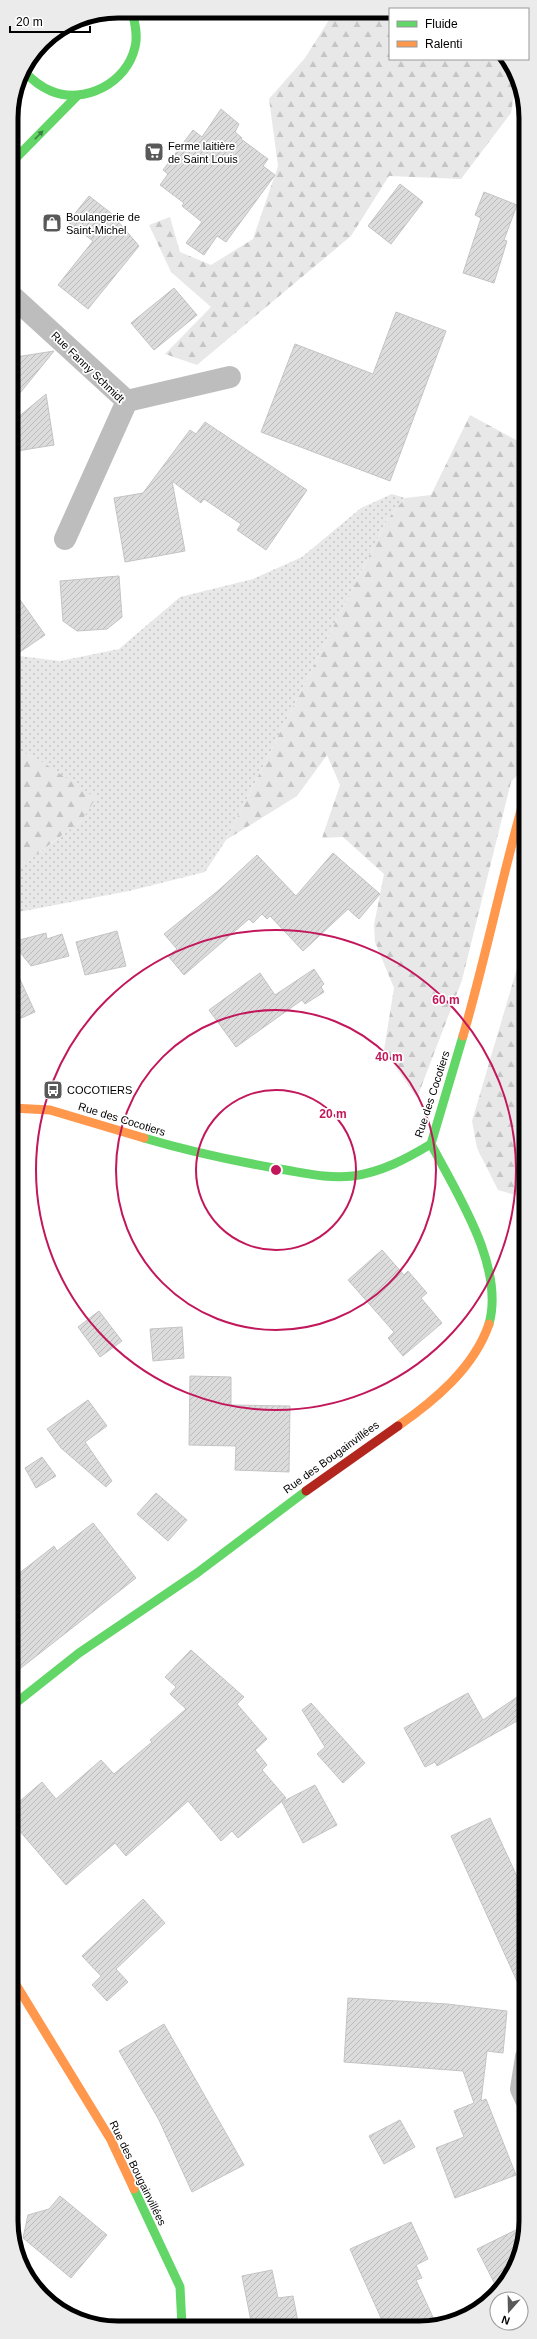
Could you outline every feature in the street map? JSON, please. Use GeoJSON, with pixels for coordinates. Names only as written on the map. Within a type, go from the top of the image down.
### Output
{"type":"FeatureCollection","features":[{"type":"Feature","properties":{"kind":"street"},"geometry":{"type":"LineString","coordinates":[[28,75],[42,87],[58,94],[77,96],[96,92],[113,82],[126,67],[134,49],[136,29],[134,18]]}},
{"type":"Feature","properties":{"kind":"street"},"geometry":{"type":"LineString","coordinates":[[18,156],[77,96]]}},
{"type":"Feature","properties":{"kind":"street","name":"Rue Fanny Schmidt"},"geometry":{"type":"LineString","coordinates":[[18,301],[127,401],[65,539]]}},
{"type":"Feature","properties":{"kind":"street"},"geometry":{"type":"LineString","coordinates":[[127,401],[230,377]]}},
{"type":"Feature","properties":{"kind":"street","name":"Rue des Cocotiers"},"geometry":{"type":"LineString","coordinates":[[18,1108],[50,1110],[161,1143],[237,1162],[331,1178],[354,1176],[380,1170],[405,1160],[431,1144],[480,977],[508,855],[519,817]]}},
{"type":"Feature","properties":{"kind":"street","name":"Rue des Bougainvillées"},"geometry":{"type":"LineString","coordinates":[[18,1701],[77,1656],[198,1572],[316,1482],[430,1402],[473,1356],[489,1326],[492,1311],[491,1288],[478,1236],[431,1144]]}},
{"type":"Feature","properties":{"kind":"street","name":"Rue des Bougainvillées"},"geometry":{"type":"LineString","coordinates":[[18,1988],[111,2140],[180,2287],[182,2321]]}},
{"type":"Feature","properties":{"kind":"green space"},"geometry":{"type":"Polygon","coordinates":[[[330,18],[389,18],[389,60],[500,60],[509,74],[515,89],[511,113],[461,179],[389,176],[351,236],[197,365],[165,354],[211,307],[171,272],[149,225],[170,217],[180,252],[211,265],[253,239],[278,166],[269,99],[305,58],[330,18]]]}},
{"type":"Feature","properties":{"kind":"green space"},"geometry":{"type":"Polygon","coordinates":[[[470,415],[519,442],[519,773],[511,782],[462,980],[417,1098],[384,1050],[394,988],[375,942],[374,925],[384,874],[343,837],[322,838],[340,785],[327,755],[297,796],[226,840],[387,520],[405,498],[431,495],[470,415]]]}},
{"type":"Feature","properties":{"kind":"green space"},"geometry":{"type":"Polygon","coordinates":[[[392,494],[405,498],[387,520],[226,840],[205,872],[129,891],[18,912],[18,868],[82,820],[35,757],[18,751],[18,656],[60,661],[119,649],[180,597],[253,579],[302,557],[361,508],[392,494]]]}},
{"type":"Feature","properties":{"kind":"green space"},"geometry":{"type":"Polygon","coordinates":[[[18,751],[35,757],[96,798],[82,820],[18,868],[18,751]]]}},
{"type":"Feature","properties":{"kind":"green space"},"geometry":{"type":"Polygon","coordinates":[[[519,962],[519,1196],[498,1190],[477,1148],[472,1121],[519,962]]]}},
{"type":"Feature","properties":{"kind":"building"},"geometry":{"type":"Polygon","coordinates":[[[221,109],[239,124],[235,132],[242,138],[241,139],[268,159],[263,166],[275,175],[226,242],[217,236],[204,255],[186,243],[202,222],[182,206],[184,203],[160,185],[168,174],[163,170],[193,130],[202,137],[221,109]]]}},
{"type":"Feature","properties":{"kind":"building"},"geometry":{"type":"Polygon","coordinates":[[[400,184],[423,202],[391,244],[368,226],[400,184]]]}},
{"type":"Feature","properties":{"kind":"building"},"geometry":{"type":"Polygon","coordinates":[[[484,192],[517,205],[504,240],[507,241],[494,283],[463,273],[481,218],[475,215],[484,192]]]}},
{"type":"Feature","properties":{"kind":"building"},"geometry":{"type":"Polygon","coordinates":[[[89,196],[111,213],[139,246],[88,309],[58,285],[93,241],[68,222],[89,196]]]}},
{"type":"Feature","properties":{"kind":"building"},"geometry":{"type":"Polygon","coordinates":[[[174,288],[197,315],[154,350],[131,323],[174,288]]]}},
{"type":"Feature","properties":{"kind":"building"},"geometry":{"type":"Polygon","coordinates":[[[396,312],[446,331],[390,481],[261,432],[295,344],[373,374],[396,312]]]}},
{"type":"Feature","properties":{"kind":"building"},"geometry":{"type":"Polygon","coordinates":[[[54,351],[18,395],[18,365],[18,357],[54,351]]]}},
{"type":"Feature","properties":{"kind":"building"},"geometry":{"type":"Polygon","coordinates":[[[46,394],[54,445],[18,451],[18,417],[46,394]]]}},
{"type":"Feature","properties":{"kind":"building"},"geometry":{"type":"Polygon","coordinates":[[[205,422],[307,490],[266,550],[237,530],[241,524],[204,499],[201,503],[172,481],[185,551],[125,562],[114,498],[143,493],[190,430],[196,434],[205,422]]]}},
{"type":"Feature","properties":{"kind":"building"},"geometry":{"type":"Polygon","coordinates":[[[119,576],[122,617],[107,629],[77,631],[63,621],[60,581],[119,576]]]}},
{"type":"Feature","properties":{"kind":"building"},"geometry":{"type":"Polygon","coordinates":[[[18,597],[45,635],[18,653],[18,597]]]}},
{"type":"Feature","properties":{"kind":"building"},"geometry":{"type":"Polygon","coordinates":[[[333,853],[380,894],[359,919],[348,909],[303,951],[270,916],[267,919],[262,914],[253,923],[249,919],[184,975],[168,956],[177,949],[164,934],[219,890],[257,855],[296,896],[333,853]]]}},
{"type":"Feature","properties":{"kind":"building"},"geometry":{"type":"Polygon","coordinates":[[[117,931],[126,966],[85,975],[76,942],[117,931]]]}},
{"type":"Feature","properties":{"kind":"building"},"geometry":{"type":"Polygon","coordinates":[[[46,933],[47,939],[62,934],[69,956],[31,966],[18,950],[18,940],[46,933]]]}},
{"type":"Feature","properties":{"kind":"building"},"geometry":{"type":"Polygon","coordinates":[[[314,969],[324,984],[321,987],[324,992],[305,1004],[302,1000],[236,1047],[209,1010],[260,973],[275,995],[314,969]]]}},
{"type":"Feature","properties":{"kind":"building"},"geometry":{"type":"Polygon","coordinates":[[[18,975],[35,1012],[18,1019],[18,975]]]}},
{"type":"Feature","properties":{"kind":"building"},"geometry":{"type":"Polygon","coordinates":[[[382,1250],[404,1275],[408,1271],[427,1293],[421,1298],[442,1323],[403,1356],[388,1338],[394,1332],[348,1280],[382,1250]]]}},
{"type":"Feature","properties":{"kind":"building"},"geometry":{"type":"Polygon","coordinates":[[[99,1311],[122,1341],[100,1357],[78,1327],[99,1311]]]}},
{"type":"Feature","properties":{"kind":"building"},"geometry":{"type":"Polygon","coordinates":[[[182,1327],[184,1358],[153,1361],[150,1329],[182,1327]]]}},
{"type":"Feature","properties":{"kind":"building"},"geometry":{"type":"Polygon","coordinates":[[[190,1376],[231,1377],[231,1405],[290,1406],[289,1472],[235,1470],[236,1446],[189,1445],[190,1376]]]}},
{"type":"Feature","properties":{"kind":"building"},"geometry":{"type":"Polygon","coordinates":[[[88,1400],[107,1426],[85,1442],[112,1481],[106,1487],[61,1448],[47,1429],[88,1400]]]}},
{"type":"Feature","properties":{"kind":"building"},"geometry":{"type":"Polygon","coordinates":[[[42,1457],[56,1476],[36,1488],[25,1468],[42,1457]]]}},
{"type":"Feature","properties":{"kind":"building"},"geometry":{"type":"Polygon","coordinates":[[[156,1493],[187,1520],[168,1541],[137,1514],[156,1493]]]}},
{"type":"Feature","properties":{"kind":"building"},"geometry":{"type":"Polygon","coordinates":[[[93,1523],[136,1578],[18,1670],[18,1574],[54,1546],[57,1551],[93,1523]]]}},
{"type":"Feature","properties":{"kind":"building"},"geometry":{"type":"Polygon","coordinates":[[[191,1650],[244,1697],[237,1704],[267,1739],[255,1750],[267,1765],[262,1770],[286,1798],[238,1838],[232,1831],[221,1841],[188,1801],[126,1856],[115,1843],[66,1885],[18,1829],[18,1803],[42,1782],[56,1799],[101,1760],[114,1774],[152,1742],[150,1740],[186,1709],[170,1694],[176,1687],[165,1677],[191,1650]]]}},
{"type":"Feature","properties":{"kind":"building"},"geometry":{"type":"Polygon","coordinates":[[[468,1693],[483,1720],[519,1696],[519,1720],[437,1766],[435,1762],[425,1767],[404,1728],[468,1693]]]}},
{"type":"Feature","properties":{"kind":"building"},"geometry":{"type":"Polygon","coordinates":[[[311,1703],[365,1763],[343,1783],[317,1754],[325,1747],[302,1710],[311,1703]]]}},
{"type":"Feature","properties":{"kind":"building"},"geometry":{"type":"Polygon","coordinates":[[[315,1785],[337,1825],[303,1843],[282,1802],[315,1785]]]}},
{"type":"Feature","properties":{"kind":"building"},"geometry":{"type":"Polygon","coordinates":[[[490,1818],[519,1881],[519,1986],[451,1836],[490,1818]]]}},
{"type":"Feature","properties":{"kind":"building"},"geometry":{"type":"Polygon","coordinates":[[[143,1899],[165,1923],[116,1969],[128,1982],[107,2001],[92,1985],[101,1976],[82,1956],[143,1899]]]}},
{"type":"Feature","properties":{"kind":"building"},"geometry":{"type":"Polygon","coordinates":[[[348,1998],[447,2004],[507,2011],[503,2053],[487,2051],[481,2101],[486,2099],[516,2175],[455,2198],[436,2148],[464,2137],[454,2111],[474,2103],[463,2071],[344,2062],[348,1998]]]}},
{"type":"Feature","properties":{"kind":"building"},"geometry":{"type":"Polygon","coordinates":[[[164,2024],[244,2165],[192,2192],[159,2120],[119,2051],[164,2024]]]}},
{"type":"Feature","properties":{"kind":"building"},"geometry":{"type":"Polygon","coordinates":[[[400,2120],[415,2147],[384,2164],[369,2136],[400,2120]]]}},
{"type":"Feature","properties":{"kind":"building"},"geometry":{"type":"Polygon","coordinates":[[[60,2196],[107,2235],[71,2278],[23,2238],[28,2215],[49,2209],[60,2196]]]}},
{"type":"Feature","properties":{"kind":"building"},"geometry":{"type":"Polygon","coordinates":[[[411,2222],[428,2259],[416,2265],[422,2278],[416,2280],[434,2320],[382,2321],[350,2249],[411,2222]]]}},
{"type":"Feature","properties":{"kind":"building"},"geometry":{"type":"Polygon","coordinates":[[[519,2229],[514,2253],[506,2271],[495,2285],[477,2249],[519,2229]]]}},
{"type":"Feature","properties":{"kind":"building"},"geometry":{"type":"Polygon","coordinates":[[[272,2270],[278,2298],[293,2296],[298,2321],[251,2321],[242,2276],[272,2270]]]}},
{"type":"Feature","properties":{"kind":"traffic: fast"},"geometry":{"type":"LineString","coordinates":[[28,75],[43,87],[64,95],[90,93],[102,88],[114,80],[123,71],[130,60],[135,47],[136,38],[134,18]]}},
{"type":"Feature","properties":{"kind":"traffic: fast"},"geometry":{"type":"LineString","coordinates":[[18,156],[77,96]]}},
{"type":"Feature","properties":{"kind":"traffic: fast"},"geometry":{"type":"LineString","coordinates":[[144,1138],[228,1159],[316,1175],[344,1177],[364,1174],[384,1168],[403,1160],[431,1144],[463,1036]]}},
{"type":"Feature","properties":{"kind":"traffic: fast"},"geometry":{"type":"LineString","coordinates":[[431,1144],[465,1208],[485,1255],[490,1278],[492,1302],[489,1324]]}},
{"type":"Feature","properties":{"kind":"traffic: fast"},"geometry":{"type":"LineString","coordinates":[[18,1701],[79,1653],[197,1573],[306,1491]]}},
{"type":"Feature","properties":{"kind":"traffic: fast"},"geometry":{"type":"LineString","coordinates":[[134,2189],[180,2287],[182,2321]]}},
{"type":"Feature","properties":{"kind":"traffic: slow"},"geometry":{"type":"LineString","coordinates":[[463,1036],[519,818]]}},
{"type":"Feature","properties":{"kind":"traffic: slow"},"geometry":{"type":"LineString","coordinates":[[18,1108],[50,1110],[144,1138]]}},
{"type":"Feature","properties":{"kind":"traffic: slow"},"geometry":{"type":"LineString","coordinates":[[398,1426],[439,1394],[463,1369],[474,1355],[489,1324]]}},
{"type":"Feature","properties":{"kind":"traffic: slow"},"geometry":{"type":"LineString","coordinates":[[18,1988],[111,2140],[134,2189]]}},
{"type":"Feature","properties":{"kind":"traffic: jam"},"geometry":{"type":"LineString","coordinates":[[306,1491],[398,1426]]}},
{"type":"Feature","properties":{"kind":"place","name":"Ferme laitière de Saint Louis"},"geometry":{"type":"Point","coordinates":[154,152]}},
{"type":"Feature","properties":{"kind":"place","name":"Boulangerie de Saint-Michel"},"geometry":{"type":"Point","coordinates":[52,223]}},
{"type":"Feature","properties":{"kind":"place","name":"COCOTIERS"},"geometry":{"type":"Point","coordinates":[53,1090]}}]}
